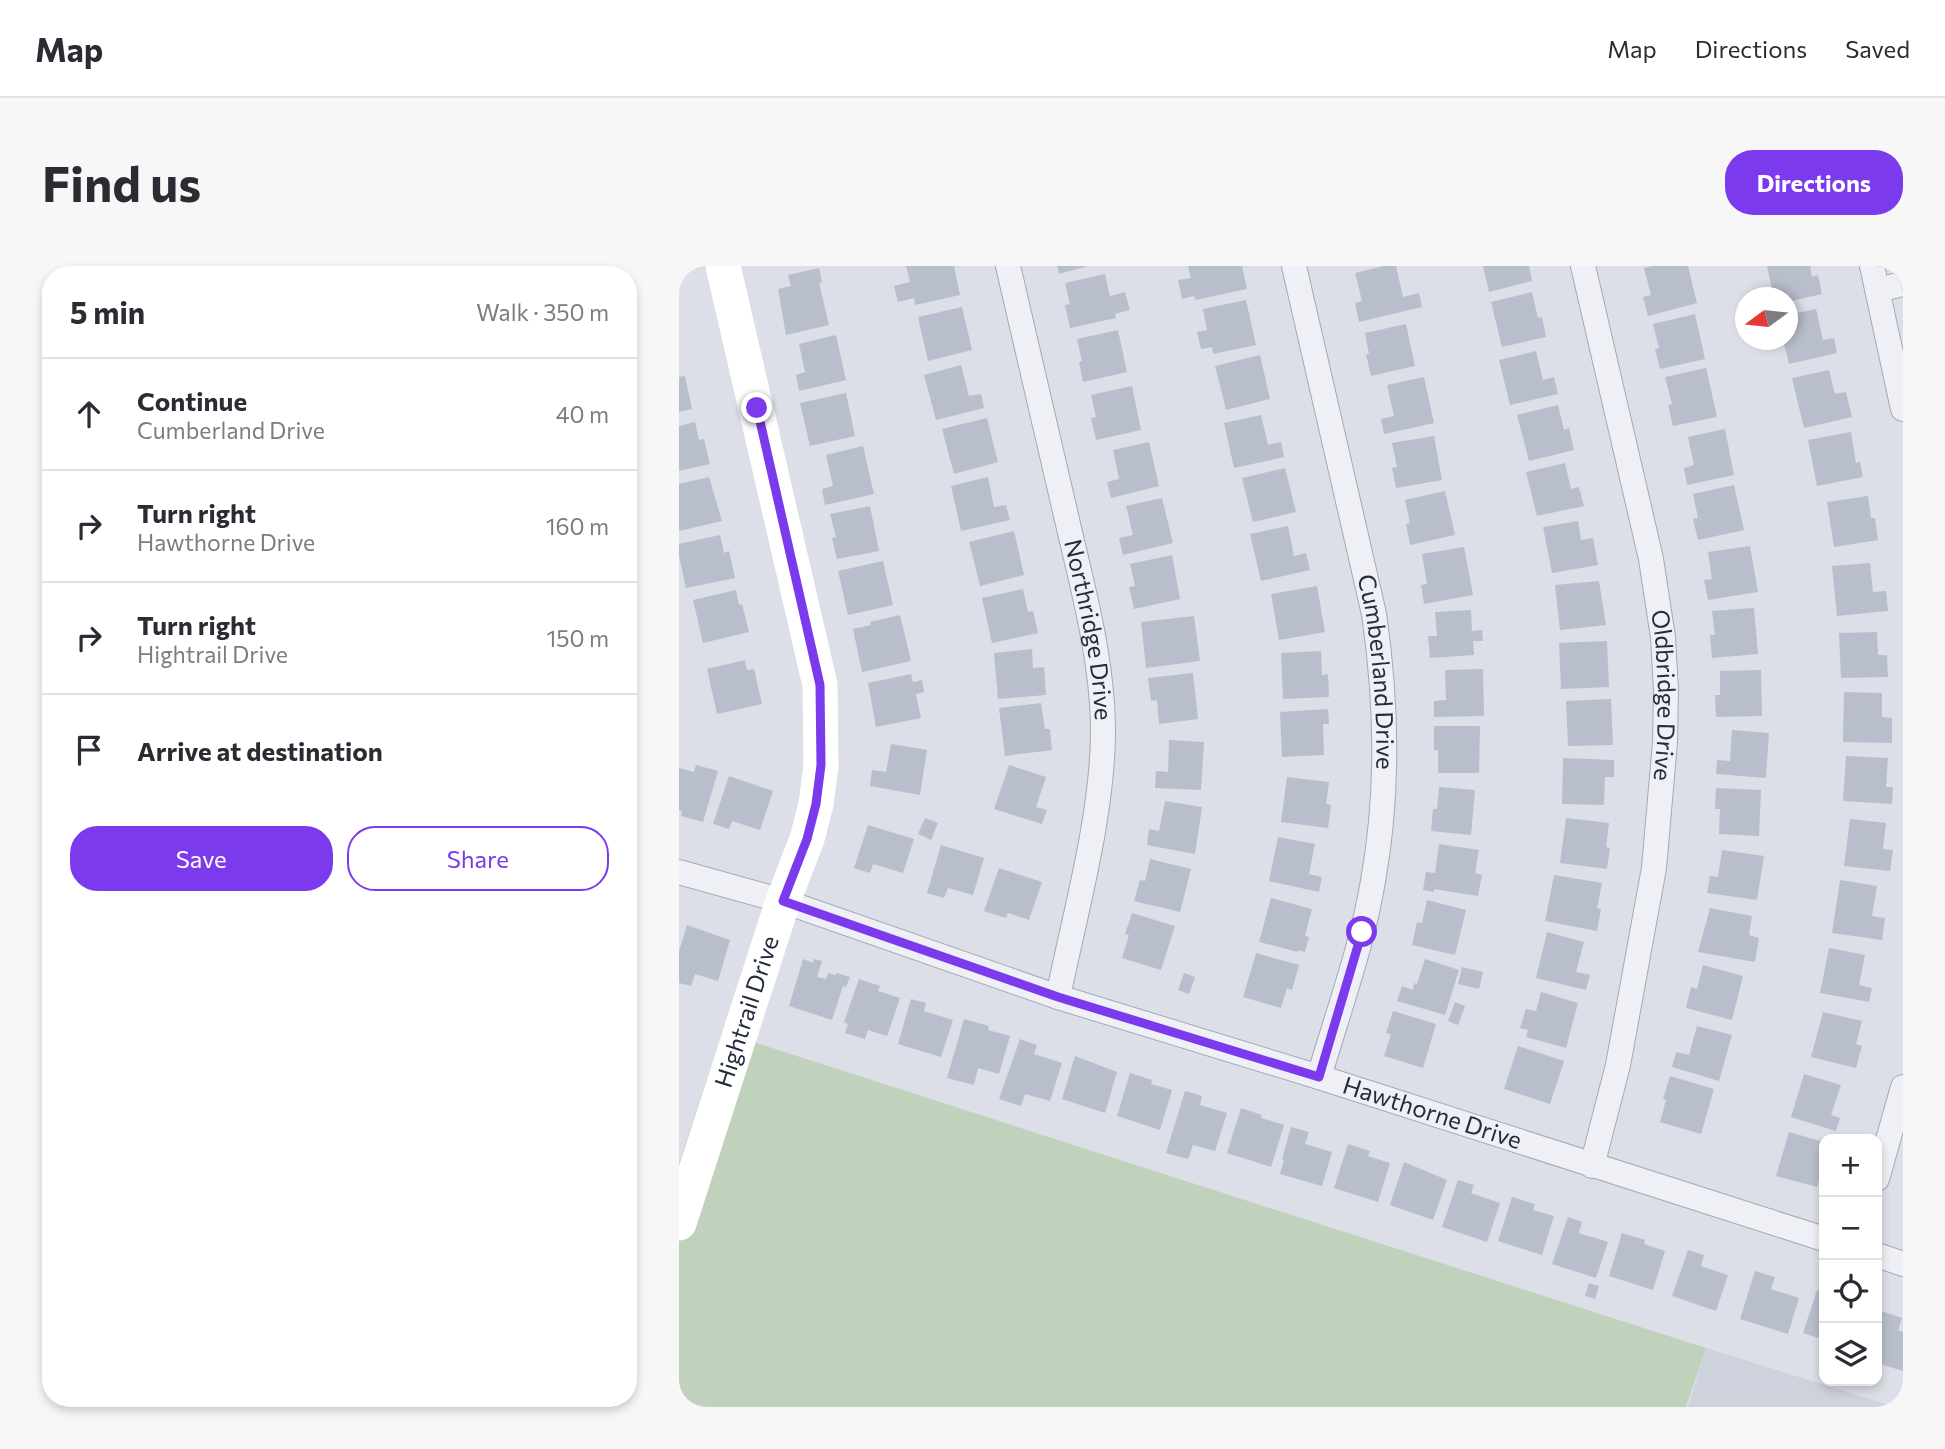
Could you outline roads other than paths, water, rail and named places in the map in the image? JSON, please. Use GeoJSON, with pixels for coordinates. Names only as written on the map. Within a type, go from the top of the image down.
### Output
{"type":"FeatureCollection","features":[{"type":"Feature","properties":{"kind":"street","name":"Hightrail Drive"},"geometry":{"type":"LineString","coordinates":[[679,1223],[783,901],[807,839],[816,804],[821,765],[820,685],[723,266]]}},
{"type":"Feature","properties":{"kind":"street","name":"Northridge Drive"},"geometry":{"type":"LineString","coordinates":[[1008,266],[1082,586],[1101,689],[1103,729],[1100,779],[1058,997]]}},
{"type":"Feature","properties":{"kind":"street","name":"Cumberland Drive"},"geometry":{"type":"LineString","coordinates":[[1294,266],[1374,614],[1383,671],[1386,737],[1383,802],[1374,880],[1362,932],[1319,1077]]}},
{"type":"Feature","properties":{"kind":"street","name":"Oldbridge Drive"},"geometry":{"type":"LineString","coordinates":[[1583,266],[1651,559],[1663,637],[1666,690],[1665,742],[1654,868],[1618,1065],[1592,1166]]}},
{"type":"Feature","properties":{"kind":"street"},"geometry":{"type":"LineString","coordinates":[[1872,266],[1903,409]]}},
{"type":"Feature","properties":{"kind":"street"},"geometry":{"type":"LineString","coordinates":[[1878,290],[1903,284]]}},
{"type":"Feature","properties":{"kind":"street","name":"Hawthorne Drive"},"geometry":{"type":"LineString","coordinates":[[679,872],[783,901],[1058,997],[1319,1077],[1819,1237]]}},
{"type":"Feature","properties":{"kind":"street"},"geometry":{"type":"LineString","coordinates":[[1882,1161],[1903,1087]]}},
{"type":"Feature","properties":{"kind":"street"},"geometry":{"type":"LineString","coordinates":[[1882,1257],[1903,1264]]}}]}
